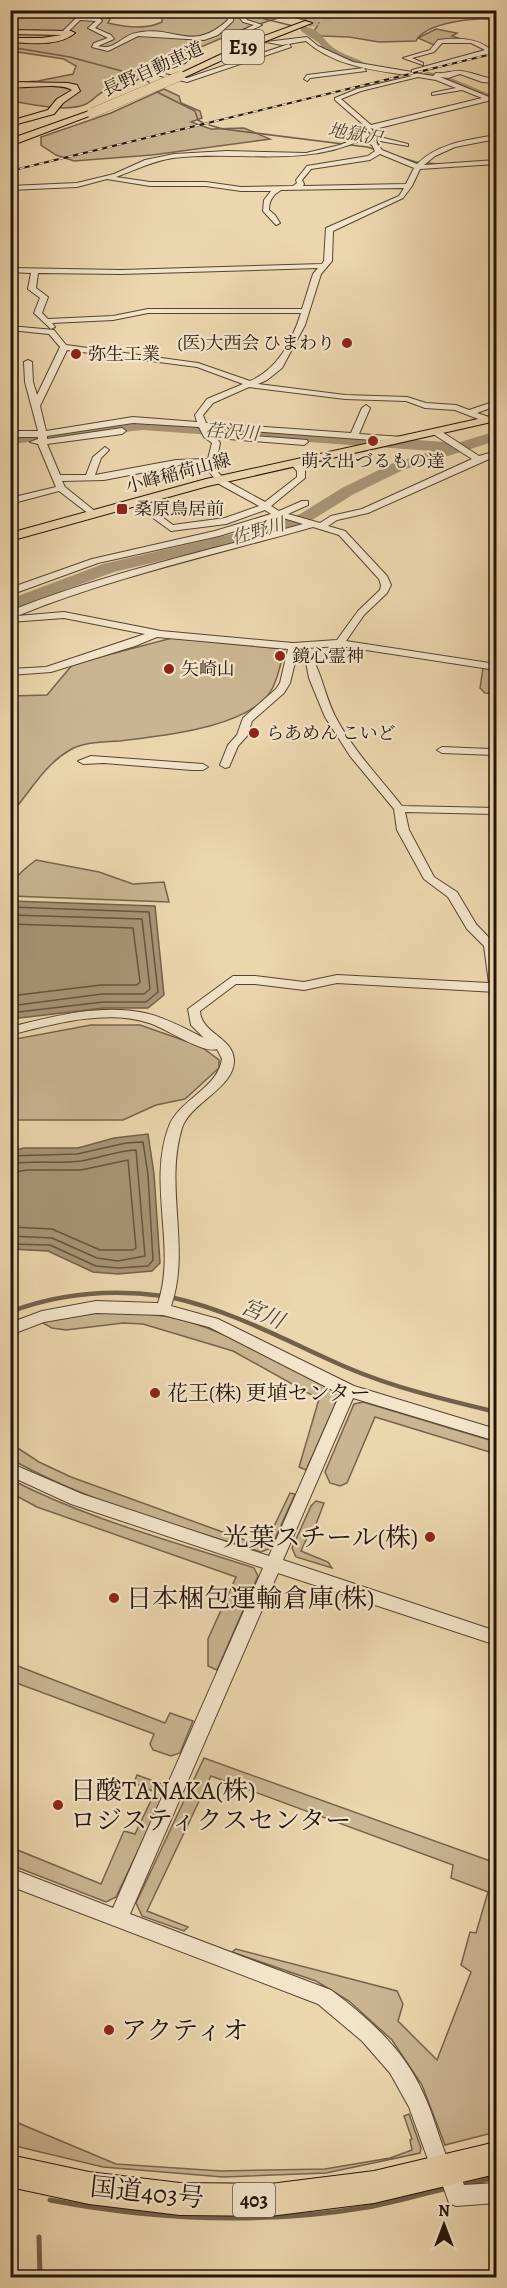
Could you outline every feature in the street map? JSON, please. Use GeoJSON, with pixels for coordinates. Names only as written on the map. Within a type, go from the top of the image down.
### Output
{"type":"FeatureCollection","features":[{"type":"Feature","properties":{"kind":"highway","name":"長野自動車道"},"geometry":{"type":"LineString","coordinates":[[89,112],[232,42],[291,18]]}},
{"type":"Feature","properties":{"kind":"highway","name":"長野自動車道"},"geometry":{"type":"LineString","coordinates":[[10,141],[89,112],[248,45],[308,23]]}},
{"type":"Feature","properties":{"kind":"highway","name":"国道403号"},"geometry":{"type":"LineString","coordinates":[[10,2170],[89,2188],[180,2199],[270,2200],[374,2187],[450,2182],[496,2158]]}},
{"type":"Feature","properties":{"kind":"main road"},"geometry":{"type":"LineString","coordinates":[[10,32],[66,31],[71,34],[56,38],[10,40]]}},
{"type":"Feature","properties":{"kind":"main road"},"geometry":{"type":"LineString","coordinates":[[10,84],[30,87],[66,85],[74,87],[76,91],[60,101],[51,112],[10,124]]}},
{"type":"Feature","properties":{"kind":"main road","name":"小峰稲荷山線"},"geometry":{"type":"LineString","coordinates":[[10,537],[219,480],[493,419]]}},
{"type":"Feature","properties":{"kind":"street"},"geometry":{"type":"LineString","coordinates":[[66,31],[79,18],[99,19],[91,28],[111,38],[95,47],[109,49],[116,48],[131,36],[141,34],[188,38],[208,36],[215,34],[231,20],[229,16],[241,15],[245,21],[259,25],[245,31],[245,34]]}},
{"type":"Feature","properties":{"kind":"street"},"geometry":{"type":"LineString","coordinates":[[269,42],[282,43],[307,39],[351,64],[368,68],[448,76],[471,70]]}},
{"type":"Feature","properties":{"kind":"street"},"geometry":{"type":"LineString","coordinates":[[307,79],[307,77],[326,77],[368,68],[432,51],[440,41],[470,40],[483,45],[488,52]]}},
{"type":"Feature","properties":{"kind":"street"},"geometry":{"type":"LineString","coordinates":[[181,51],[191,54],[183,62],[156,71],[155,74],[187,80],[249,58],[283,50],[295,41]]}},
{"type":"Feature","properties":{"kind":"street"},"geometry":{"type":"LineString","coordinates":[[406,73],[496,50]]}},
{"type":"Feature","properties":{"kind":"street"},"geometry":{"type":"LineString","coordinates":[[406,58],[421,64]]}},
{"type":"Feature","properties":{"kind":"street"},"geometry":{"type":"LineString","coordinates":[[463,73],[479,82]]}},
{"type":"Feature","properties":{"kind":"street"},"geometry":{"type":"LineString","coordinates":[[337,99],[359,90],[421,75],[493,99]]}},
{"type":"Feature","properties":{"kind":"street"},"geometry":{"type":"LineString","coordinates":[[434,94],[479,82],[496,81]]}},
{"type":"Feature","properties":{"kind":"street"},"geometry":{"type":"LineString","coordinates":[[478,93],[479,82]]}},
{"type":"Feature","properties":{"kind":"street"},"geometry":{"type":"LineString","coordinates":[[446,90],[460,87]]}},
{"type":"Feature","properties":{"kind":"street"},"geometry":{"type":"LineString","coordinates":[[337,99],[366,93]]}},
{"type":"Feature","properties":{"kind":"street"},"geometry":{"type":"LineString","coordinates":[[337,99],[382,140],[406,144]]}},
{"type":"Feature","properties":{"kind":"street"},"geometry":{"type":"LineString","coordinates":[[10,188],[71,186],[108,178],[144,162],[174,156],[227,153],[297,156],[322,153],[361,138],[368,129],[401,120],[411,123],[422,121],[415,117],[493,99]]}},
{"type":"Feature","properties":{"kind":"street"},"geometry":{"type":"LineString","coordinates":[[340,644],[361,612],[384,591],[386,585],[380,570],[342,533],[281,515],[219,480],[211,469],[216,443],[199,415],[210,401],[272,373],[279,366],[294,341],[306,312],[316,277],[330,257],[329,230],[401,197],[420,165],[442,148],[496,137]]}},
{"type":"Feature","properties":{"kind":"street"},"geometry":{"type":"LineString","coordinates":[[361,138],[375,144],[379,150],[420,165],[496,162]]}},
{"type":"Feature","properties":{"kind":"street"},"geometry":{"type":"LineString","coordinates":[[296,187],[301,184],[299,180],[309,167],[370,161],[379,150]]}},
{"type":"Feature","properties":{"kind":"street"},"geometry":{"type":"LineString","coordinates":[[476,155],[480,159],[475,161],[476,164]]}},
{"type":"Feature","properties":{"kind":"street"},"geometry":{"type":"LineString","coordinates":[[108,178],[150,184],[206,184],[241,189],[409,186]]}},
{"type":"Feature","properties":{"kind":"street"},"geometry":{"type":"LineString","coordinates":[[276,223],[273,216],[266,211],[265,205],[271,193],[280,188]]}},
{"type":"Feature","properties":{"kind":"street"},"geometry":{"type":"LineString","coordinates":[[10,270],[82,274],[226,267],[292,268],[312,265],[324,267]]}},
{"type":"Feature","properties":{"kind":"street"},"geometry":{"type":"LineString","coordinates":[[35,271],[32,289],[44,297],[39,313],[51,325],[51,332],[64,347],[198,365],[250,384],[345,397],[406,399],[425,405],[456,408],[493,419]]}},
{"type":"Feature","properties":{"kind":"street"},"geometry":{"type":"LineString","coordinates":[[48,321],[113,318],[148,311],[306,312]]}},
{"type":"Feature","properties":{"kind":"street"},"geometry":{"type":"LineString","coordinates":[[10,328],[51,332]]}},
{"type":"Feature","properties":{"kind":"street"},"geometry":{"type":"LineString","coordinates":[[36,406],[64,347]]}},
{"type":"Feature","properties":{"kind":"street"},"geometry":{"type":"LineString","coordinates":[[28,362],[29,382],[36,406],[43,449],[61,488],[93,514]]}},
{"type":"Feature","properties":{"kind":"street"},"geometry":{"type":"LineString","coordinates":[[468,413],[496,402]]}},
{"type":"Feature","properties":{"kind":"street"},"geometry":{"type":"LineString","coordinates":[[354,435],[366,408]]}},
{"type":"Feature","properties":{"kind":"street"},"geometry":{"type":"LineString","coordinates":[[10,443],[133,420],[207,430],[371,446]]}},
{"type":"Feature","properties":{"kind":"street"},"geometry":{"type":"LineString","coordinates":[[10,434],[42,438],[135,430],[207,430],[354,435],[398,439]]}},
{"type":"Feature","properties":{"kind":"street"},"geometry":{"type":"LineString","coordinates":[[436,432],[479,460]]}},
{"type":"Feature","properties":{"kind":"street"},"geometry":{"type":"LineString","coordinates":[[90,477],[97,457],[105,450]]}},
{"type":"Feature","properties":{"kind":"street"},"geometry":{"type":"LineString","coordinates":[[10,617],[42,601],[147,567],[232,548],[365,511],[496,453]]}},
{"type":"Feature","properties":{"kind":"street"},"geometry":{"type":"LineString","coordinates":[[56,478],[114,476],[176,463],[211,462]]}},
{"type":"Feature","properties":{"kind":"street"},"geometry":{"type":"LineString","coordinates":[[136,502],[171,528],[226,521],[265,507],[301,478],[301,470],[294,463]]}},
{"type":"Feature","properties":{"kind":"street"},"geometry":{"type":"LineString","coordinates":[[10,501],[61,488]]}},
{"type":"Feature","properties":{"kind":"street"},"geometry":{"type":"LineString","coordinates":[[10,591],[57,572],[123,554],[238,529],[281,515],[304,503]]}},
{"type":"Feature","properties":{"kind":"street"},"geometry":{"type":"LineString","coordinates":[[10,617],[64,615],[157,633],[297,646],[340,644],[496,668]]}},
{"type":"Feature","properties":{"kind":"street"},"geometry":{"type":"LineString","coordinates":[[10,672],[47,670],[131,644],[157,633]]}},
{"type":"Feature","properties":{"kind":"street"},"geometry":{"type":"LineString","coordinates":[[225,765],[233,745],[242,735],[247,720],[280,691],[285,683],[297,646]]}},
{"type":"Feature","properties":{"kind":"street"},"geometry":{"type":"LineString","coordinates":[[166,1300],[167,1167],[176,1126],[183,1111],[221,1079],[227,1069],[228,1058],[222,1047],[196,1026],[193,1017],[194,1009],[233,980],[255,980],[304,986],[337,979],[496,988],[490,945],[471,926],[462,906],[453,895],[430,879],[403,831],[399,809],[344,740],[330,717],[314,678],[311,662],[297,646]]}},
{"type":"Feature","properties":{"kind":"street"},"geometry":{"type":"LineString","coordinates":[[442,750],[495,752],[496,744]]}},
{"type":"Feature","properties":{"kind":"street"},"geometry":{"type":"LineString","coordinates":[[83,761],[97,759],[203,767]]}},
{"type":"Feature","properties":{"kind":"street"},"geometry":{"type":"LineString","coordinates":[[399,809],[496,811]]}},
{"type":"Feature","properties":{"kind":"street"},"geometry":{"type":"LineString","coordinates":[[10,1031],[64,1020],[135,1015],[162,1023],[211,1047],[222,1047]]}},
{"type":"Feature","properties":{"kind":"street"},"geometry":{"type":"LineString","coordinates":[[10,1329],[42,1317],[73,1310],[166,1300],[350,1391],[496,1435]]}},
{"type":"Feature","properties":{"kind":"street"},"geometry":{"type":"LineString","coordinates":[[118,1919],[350,1391]]}},
{"type":"Feature","properties":{"kind":"street"},"geometry":{"type":"LineString","coordinates":[[10,1469],[77,1500],[496,1638]]}},
{"type":"Feature","properties":{"kind":"street"},"geometry":{"type":"LineString","coordinates":[[10,1877],[324,1997],[351,2017],[380,2045],[405,2078],[456,2196],[496,2193]]}},
{"type":"Feature","properties":{"kind":"shaded area"},"geometry":{"type":"Polygon","coordinates":[[[154,10],[496,11],[496,20],[477,19],[453,22],[430,29],[416,41],[379,42],[349,37],[321,36],[314,31],[319,23],[288,16],[281,17],[241,30],[151,68],[142,78],[102,92],[89,103],[78,107],[48,107],[11,101],[11,83],[38,81],[73,74],[76,66],[64,59],[11,51],[11,11],[102,13],[111,17],[108,23],[135,27],[156,25],[162,22],[162,17],[154,10]]]}},
{"type":"Feature","properties":{"kind":"shaded area"},"geometry":{"type":"Polygon","coordinates":[[[436,29],[457,33],[452,36],[464,40],[440,41],[434,45],[418,38],[436,29]]]}},
{"type":"Feature","properties":{"kind":"shaded area"},"geometry":{"type":"Polygon","coordinates":[[[164,89],[179,96],[181,103],[200,111],[202,118],[191,122],[211,129],[244,128],[270,139],[152,155],[74,161],[56,155],[41,145],[41,137],[111,113],[164,89]]]}},
{"type":"Feature","properties":{"kind":"shaded area"},"geometry":{"type":"Polygon","coordinates":[[[172,638],[284,649],[272,689],[261,702],[245,713],[203,728],[180,733],[75,747],[45,771],[11,814],[11,696],[47,695],[73,664],[172,638]]]}},
{"type":"Feature","properties":{"kind":"shaded area"},"geometry":{"type":"Polygon","coordinates":[[[483,668],[496,670],[496,694],[485,693],[480,688],[483,668]]]}},
{"type":"Feature","properties":{"kind":"shaded area"},"geometry":{"type":"Polygon","coordinates":[[[36,860],[99,872],[133,884],[164,882],[169,902],[11,896],[15,880],[36,860]]]}},
{"type":"Feature","properties":{"kind":"shaded area"},"geometry":{"type":"Polygon","coordinates":[[[91,1025],[140,1025],[200,1046],[219,1060],[219,1068],[185,1099],[156,1105],[123,1120],[11,1120],[10,1040],[91,1025]]]}},
{"type":"Feature","properties":{"kind":"shaded area"},"geometry":{"type":"Polygon","coordinates":[[[101,1312],[160,1316],[199,1325],[239,1341],[334,1391],[337,1396],[335,1405],[306,1470],[299,1467],[319,1399],[233,1351],[143,1324],[123,1323],[66,1330],[52,1328],[41,1322],[101,1312]]]}},
{"type":"Feature","properties":{"kind":"shaded area"},"geometry":{"type":"Polygon","coordinates":[[[363,1402],[496,1442],[496,1454],[375,1417],[347,1483],[340,1486],[330,1483],[325,1472],[354,1404],[363,1402]]]}},
{"type":"Feature","properties":{"kind":"shaded area"},"geometry":{"type":"Polygon","coordinates":[[[10,1443],[39,1462],[71,1477],[264,1547],[290,1493],[295,1494],[271,1548],[261,1552],[133,1512],[40,1475],[11,1459],[10,1443]]]}},
{"type":"Feature","properties":{"kind":"shaded area"},"geometry":{"type":"Polygon","coordinates":[[[10,1479],[99,1518],[254,1568],[258,1576],[217,1670],[208,1666],[208,1639],[236,1577],[37,1507],[11,1493],[10,1479]]]}},
{"type":"Feature","properties":{"kind":"shaded area"},"geometry":{"type":"Polygon","coordinates":[[[316,1501],[324,1503],[313,1532],[310,1531],[301,1551],[328,1562],[332,1568],[296,1557],[292,1548],[311,1506],[316,1501]]]}},
{"type":"Feature","properties":{"kind":"shaded area"},"geometry":{"type":"Polygon","coordinates":[[[10,1663],[165,1723],[170,1713],[193,1721],[180,1753],[171,1756],[153,1750],[150,1744],[154,1734],[11,1681],[10,1663]]]}},
{"type":"Feature","properties":{"kind":"shaded area"},"geometry":{"type":"Polygon","coordinates":[[[204,1758],[496,1863],[496,2132],[445,2145],[422,2085],[392,2040],[349,2001],[316,1981],[232,1952],[236,1949],[397,1991],[403,2004],[398,2021],[437,2060],[471,1972],[461,1965],[470,1932],[476,1933],[488,1892],[451,1878],[453,1865],[211,1776],[147,1911],[188,1927],[184,1931],[142,1916],[136,1903],[204,1758]]]}},
{"type":"Feature","properties":{"kind":"shaded area"},"geometry":{"type":"Polygon","coordinates":[[[137,1775],[162,1784],[166,1792],[116,1897],[106,1902],[11,1865],[10,1847],[101,1884],[124,1831],[135,1834],[155,1792],[134,1783],[137,1775]]]}},
{"type":"Feature","properties":{"kind":"shaded area"},"geometry":{"type":"Polygon","coordinates":[[[409,2114],[421,2148],[420,2153],[326,2173],[223,2177],[103,2167],[11,2145],[11,2120],[116,2164],[221,2171],[325,2169],[390,2158],[412,2150],[410,2140],[412,2139],[404,2116],[409,2114]]]}},
{"type":"Feature","properties":{"kind":"water"},"geometry":{"type":"Polygon","coordinates":[[[11,901],[155,906],[164,995],[148,1008],[104,1008],[11,1019],[11,901]]]}},
{"type":"Feature","properties":{"kind":"water"},"geometry":{"type":"Polygon","coordinates":[[[148,1134],[154,1174],[160,1263],[152,1271],[118,1274],[93,1272],[48,1251],[11,1249],[11,1151],[24,1148],[78,1148],[114,1138],[148,1134]]]}},
{"type":"Feature","properties":{"kind":"waterway"},"geometry":{"type":"LineString","coordinates":[[246,10],[265,19],[305,29]]}},
{"type":"Feature","properties":{"kind":"waterway"},"geometry":{"type":"LineString","coordinates":[[305,29],[323,41],[330,51],[362,65]]}},
{"type":"Feature","properties":{"kind":"waterway","name":"地獄沢"},"geometry":{"type":"LineString","coordinates":[[10,47],[70,57],[144,77],[157,92],[195,111],[198,120],[203,123]]}},
{"type":"Feature","properties":{"kind":"waterway"},"geometry":{"type":"LineString","coordinates":[[428,75],[440,77],[496,101]]}},
{"type":"Feature","properties":{"kind":"waterway","name":"地獄沢"},"geometry":{"type":"LineString","coordinates":[[209,125],[223,129],[367,147],[416,162],[438,164]]}},
{"type":"Feature","properties":{"kind":"waterway"},"geometry":{"type":"LineString","coordinates":[[11,172],[17,175]]}},
{"type":"Feature","properties":{"kind":"waterway","name":"荏沢川"},"geometry":{"type":"LineString","coordinates":[[10,439],[143,425],[445,447]]}},
{"type":"Feature","properties":{"kind":"waterway","name":"佐野川"},"geometry":{"type":"LineString","coordinates":[[10,605],[109,568],[258,533],[306,517],[348,491],[397,467],[496,436]]}},
{"type":"Feature","properties":{"kind":"waterway","name":"宮川"},"geometry":{"type":"LineString","coordinates":[[10,1312],[48,1300],[85,1294],[124,1293],[163,1296]]}},
{"type":"Feature","properties":{"kind":"waterway","name":"宮川"},"geometry":{"type":"LineString","coordinates":[[170,1297],[239,1319],[384,1382],[496,1412]]}},
{"type":"Feature","properties":{"kind":"waterway"},"geometry":{"type":"LineString","coordinates":[[461,2186],[496,2177]]}},
{"type":"Feature","properties":{"kind":"waterway"},"geometry":{"type":"LineString","coordinates":[[50,2200],[169,2216],[248,2218],[328,2213],[388,2203],[448,2188]]}},
{"type":"Feature","properties":{"kind":"waterway"},"geometry":{"type":"LineString","coordinates":[[39,2237],[40,2278]]}},
{"type":"Feature","properties":{"kind":"tunnel"},"geometry":{"type":"LineString","coordinates":[[308,23],[351,10]]}},
{"type":"Feature","properties":{"kind":"tunnel"},"geometry":{"type":"LineString","coordinates":[[245,34],[269,42]]}},
{"type":"Feature","properties":{"kind":"railway"},"geometry":{"type":"LineString","coordinates":[[10,171],[496,53]]}},
{"type":"Feature","properties":{"kind":"place","name":"(医)大西会 ひまわり"},"geometry":{"type":"Point","coordinates":[347,343]}},
{"type":"Feature","properties":{"kind":"place","name":"弥生工業"},"geometry":{"type":"Point","coordinates":[76,354]}},
{"type":"Feature","properties":{"kind":"place","name":"萌え出づるもの達"},"geometry":{"type":"Point","coordinates":[373,441]}},
{"type":"Feature","properties":{"kind":"place","name":"桑原鳥居前"},"geometry":{"type":"Point","coordinates":[122,509]}},
{"type":"Feature","properties":{"kind":"place","name":"鏡心霊神"},"geometry":{"type":"Point","coordinates":[280,656]}},
{"type":"Feature","properties":{"kind":"place","name":"矢崎山"},"geometry":{"type":"Point","coordinates":[169,669]}},
{"type":"Feature","properties":{"kind":"place","name":"らあめん こいど"},"geometry":{"type":"Point","coordinates":[254,733]}},
{"type":"Feature","properties":{"kind":"place","name":"花王(株) 更埴センター"},"geometry":{"type":"Point","coordinates":[155,1393]}},
{"type":"Feature","properties":{"kind":"place","name":"光葉スチール(株)"},"geometry":{"type":"Point","coordinates":[430,1537]}},
{"type":"Feature","properties":{"kind":"place","name":"日本梱包運輸倉庫(株)"},"geometry":{"type":"Point","coordinates":[114,1598]}},
{"type":"Feature","properties":{"kind":"place","name":"日酸TANAKA(株) ロジスティクスセンター"},"geometry":{"type":"Point","coordinates":[58,1805]}},
{"type":"Feature","properties":{"kind":"place","name":"アクティオ"},"geometry":{"type":"Point","coordinates":[109,2030]}}]}
